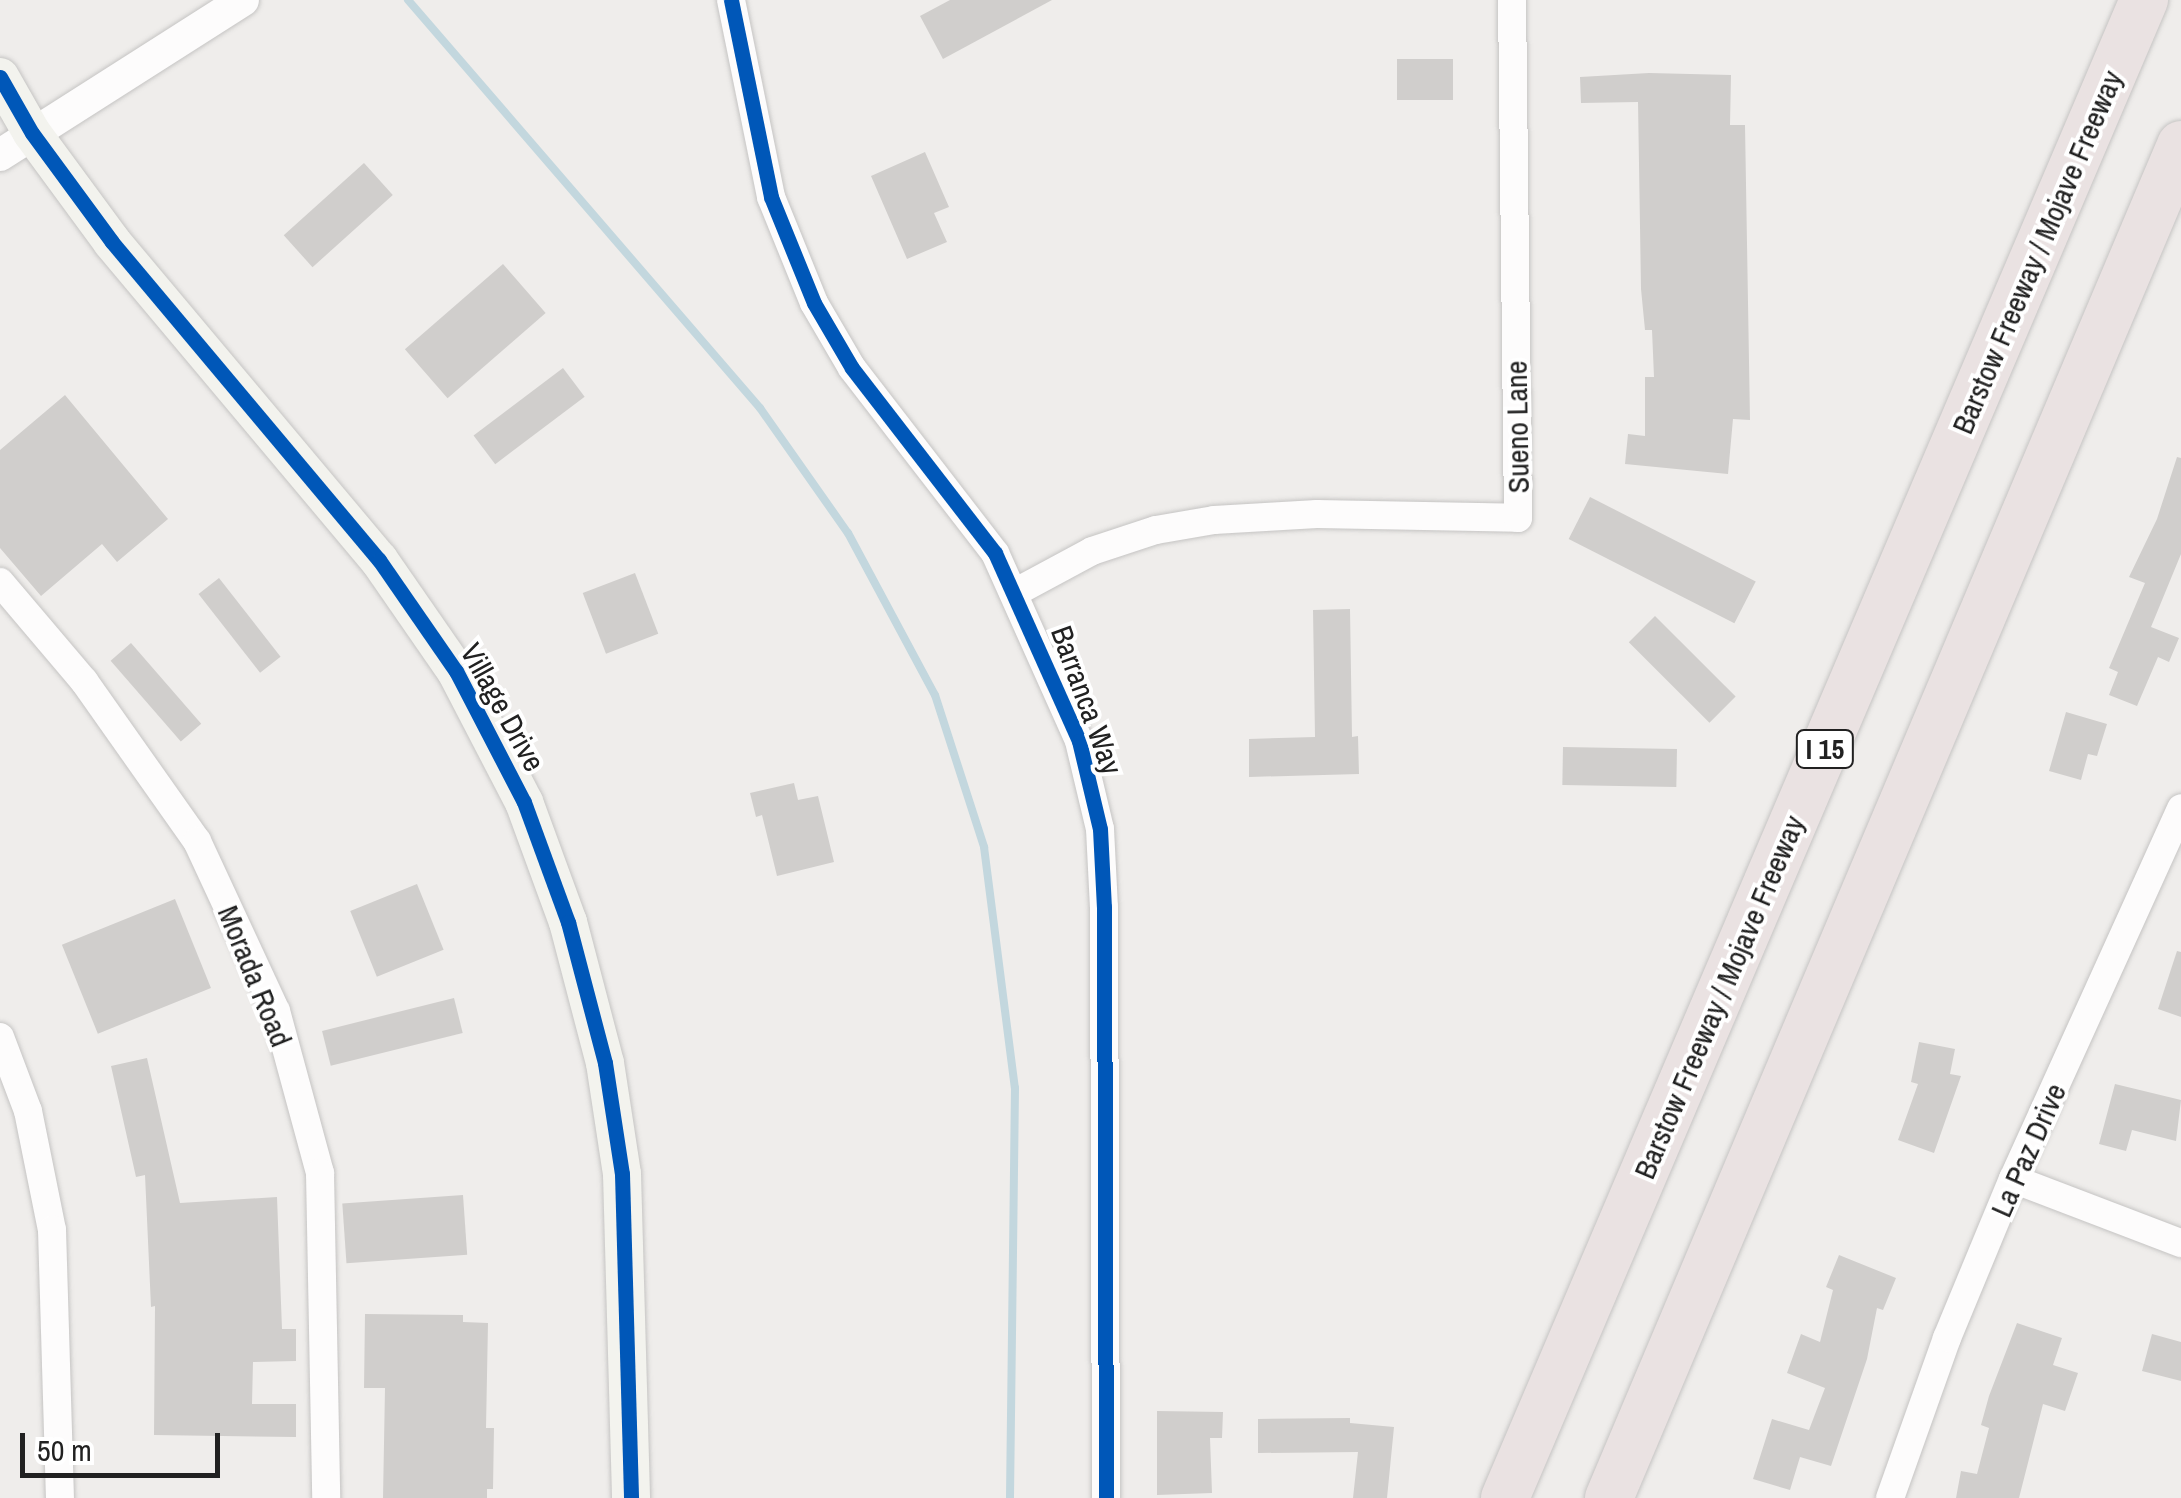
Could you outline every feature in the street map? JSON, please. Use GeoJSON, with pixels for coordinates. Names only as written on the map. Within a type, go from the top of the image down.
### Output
{"type":"FeatureCollection","features":[{"type":"Feature","properties":{"kind":"highway","name":"Barstow Freeway / Mojave Freeway"},"geometry":{"type":"LineString","coordinates":[[1505,1498],[2144,0]]}},
{"type":"Feature","properties":{"kind":"highway"},"geometry":{"type":"LineString","coordinates":[[1609,1498],[2181,145]]}},
{"type":"Feature","properties":{"kind":"main road","name":"Village Drive"},"geometry":{"type":"LineString","coordinates":[[0,77],[32,133],[112,242],[379,560],[456,671],[524,802],[568,922],[608,1082],[622,1174],[628,1272],[631,1498]]}},
{"type":"Feature","properties":{"kind":"street"},"geometry":{"type":"LineString","coordinates":[[0,155],[243,0]]}},
{"type":"Feature","properties":{"kind":"street","name":"Barranca Way"},"geometry":{"type":"LineString","coordinates":[[732,0],[771,197],[814,303],[852,368],[996,553],[1079,741],[1100,828],[1104,908],[1106,1498]]}},
{"type":"Feature","properties":{"kind":"street","name":"Sueno Lane"},"geometry":{"type":"LineString","coordinates":[[1016,592],[1092,551],[1156,530],[1214,520],[1316,514],[1518,518],[1512,0]]}},
{"type":"Feature","properties":{"kind":"street","name":"Morada Road"},"geometry":{"type":"LineString","coordinates":[[0,582],[84,681],[197,842],[276,1011],[320,1173],[326,1498]]}},
{"type":"Feature","properties":{"kind":"street","name":"La Paz Drive"},"geometry":{"type":"LineString","coordinates":[[1890,1498],[1948,1338],[2014,1179],[2181,808]]}},
{"type":"Feature","properties":{"kind":"street"},"geometry":{"type":"LineString","coordinates":[[0,1037],[28,1111],[52,1230],[60,1498]]}},
{"type":"Feature","properties":{"kind":"street"},"geometry":{"type":"LineString","coordinates":[[0,1119],[28,1111]]}},
{"type":"Feature","properties":{"kind":"street"},"geometry":{"type":"LineString","coordinates":[[2014,1179],[2181,1243]]}},
{"type":"Feature","properties":{"kind":"building"},"geometry":{"type":"Polygon","coordinates":[[[950,0],[1052,0],[943,59],[920,16],[950,0]]]}},
{"type":"Feature","properties":{"kind":"building"},"geometry":{"type":"Polygon","coordinates":[[[1397,59],[1453,59],[1453,100],[1397,100],[1397,59]]]}},
{"type":"Feature","properties":{"kind":"building"},"geometry":{"type":"Polygon","coordinates":[[[1649,73],[1731,75],[1730,125],[1745,125],[1750,420],[1733,419],[1728,474],[1625,464],[1628,434],[1645,436],[1645,377],[1654,377],[1652,330],[1645,330],[1641,289],[1638,102],[1581,103],[1580,77],[1649,73]]]}},
{"type":"Feature","properties":{"kind":"building"},"geometry":{"type":"Polygon","coordinates":[[[925,152],[949,207],[934,213],[947,242],[907,259],[871,176],[925,152]]]}},
{"type":"Feature","properties":{"kind":"building"},"geometry":{"type":"Polygon","coordinates":[[[364,163],[393,195],[313,267],[284,235],[364,163]]]}},
{"type":"Feature","properties":{"kind":"building"},"geometry":{"type":"Polygon","coordinates":[[[503,264],[546,313],[448,398],[405,349],[503,264]]]}},
{"type":"Feature","properties":{"kind":"building"},"geometry":{"type":"Polygon","coordinates":[[[563,368],[585,397],[495,464],[474,435],[563,368]]]}},
{"type":"Feature","properties":{"kind":"building"},"geometry":{"type":"Polygon","coordinates":[[[65,395],[168,519],[117,562],[102,544],[41,596],[0,548],[0,450],[65,395]]]}},
{"type":"Feature","properties":{"kind":"building"},"geometry":{"type":"Polygon","coordinates":[[[2177,457],[2181,458],[2181,554],[2151,627],[2179,638],[2169,662],[2158,657],[2137,706],[2109,695],[2118,672],[2109,668],[2145,583],[2129,577],[2157,519],[2177,457]]]}},
{"type":"Feature","properties":{"kind":"building"},"geometry":{"type":"Polygon","coordinates":[[[1590,497],[1756,581],[1734,623],[1569,539],[1590,497]]]}},
{"type":"Feature","properties":{"kind":"building"},"geometry":{"type":"Polygon","coordinates":[[[635,573],[658,634],[606,654],[583,593],[635,573]]]}},
{"type":"Feature","properties":{"kind":"building"},"geometry":{"type":"Polygon","coordinates":[[[219,578],[281,657],[260,673],[199,594],[219,578]]]}},
{"type":"Feature","properties":{"kind":"building"},"geometry":{"type":"Polygon","coordinates":[[[1350,609],[1352,737],[1358,736],[1359,774],[1249,777],[1249,739],[1315,737],[1313,610],[1350,609]]]}},
{"type":"Feature","properties":{"kind":"building"},"geometry":{"type":"Polygon","coordinates":[[[1655,616],[1736,697],[1709,723],[1629,642],[1655,616]]]}},
{"type":"Feature","properties":{"kind":"building"},"geometry":{"type":"Polygon","coordinates":[[[131,643],[201,724],[181,741],[111,661],[131,643]]]}},
{"type":"Feature","properties":{"kind":"building"},"geometry":{"type":"Polygon","coordinates":[[[2066,712],[2107,724],[2097,756],[2088,754],[2081,780],[2049,771],[2066,712]]]}},
{"type":"Feature","properties":{"kind":"building"},"geometry":{"type":"Polygon","coordinates":[[[1563,747],[1677,749],[1676,787],[1562,785],[1563,747]]]}},
{"type":"Feature","properties":{"kind":"building"},"geometry":{"type":"Polygon","coordinates":[[[794,783],[798,800],[818,796],[834,862],[777,876],[762,815],[756,817],[750,793],[794,783]]]}},
{"type":"Feature","properties":{"kind":"building"},"geometry":{"type":"Polygon","coordinates":[[[417,884],[444,950],[377,977],[350,911],[417,884]]]}},
{"type":"Feature","properties":{"kind":"building"},"geometry":{"type":"Polygon","coordinates":[[[175,899],[211,988],[98,1034],[62,945],[175,899]]]}},
{"type":"Feature","properties":{"kind":"building"},"geometry":{"type":"Polygon","coordinates":[[[2177,951],[2181,952],[2181,1017],[2158,1009],[2177,951]]]}},
{"type":"Feature","properties":{"kind":"building"},"geometry":{"type":"Polygon","coordinates":[[[454,998],[463,1033],[331,1066],[322,1031],[454,998]]]}},
{"type":"Feature","properties":{"kind":"building"},"geometry":{"type":"Polygon","coordinates":[[[1919,1042],[1955,1049],[1950,1074],[1961,1076],[1934,1153],[1898,1140],[1918,1084],[1911,1082],[1919,1042]]]}},
{"type":"Feature","properties":{"kind":"building"},"geometry":{"type":"Polygon","coordinates":[[[147,1058],[180,1203],[277,1197],[282,1329],[296,1329],[296,1361],[253,1362],[252,1404],[296,1404],[296,1437],[154,1435],[155,1306],[151,1307],[145,1175],[136,1177],[111,1066],[147,1058]]]}},
{"type":"Feature","properties":{"kind":"building"},"geometry":{"type":"Polygon","coordinates":[[[2115,1084],[2181,1100],[2176,1141],[2132,1130],[2126,1151],[2099,1144],[2115,1084]]]}},
{"type":"Feature","properties":{"kind":"building"},"geometry":{"type":"Polygon","coordinates":[[[463,1195],[467,1255],[346,1263],[342,1203],[463,1195]]]}},
{"type":"Feature","properties":{"kind":"building"},"geometry":{"type":"Polygon","coordinates":[[[1839,1255],[1896,1278],[1883,1310],[1877,1308],[1867,1359],[1831,1466],[1800,1457],[1790,1490],[1753,1479],[1772,1419],[1809,1430],[1825,1388],[1787,1373],[1801,1334],[1820,1342],[1833,1290],[1826,1287],[1839,1255]]]}},
{"type":"Feature","properties":{"kind":"building"},"geometry":{"type":"Polygon","coordinates":[[[365,1314],[463,1315],[463,1322],[488,1323],[486,1428],[494,1428],[493,1489],[487,1489],[487,1498],[383,1498],[385,1388],[364,1388],[365,1314]]]}},
{"type":"Feature","properties":{"kind":"building"},"geometry":{"type":"Polygon","coordinates":[[[2017,1323],[2062,1338],[2053,1365],[2078,1373],[2065,1411],[2043,1404],[2019,1498],[1956,1498],[1961,1471],[1977,1474],[1989,1428],[1981,1425],[2017,1323]]]}},
{"type":"Feature","properties":{"kind":"building"},"geometry":{"type":"Polygon","coordinates":[[[2152,1334],[2181,1342],[2181,1381],[2142,1371],[2152,1334]]]}},
{"type":"Feature","properties":{"kind":"building"},"geometry":{"type":"Polygon","coordinates":[[[1157,1411],[1223,1412],[1222,1438],[1210,1438],[1212,1493],[1157,1495],[1157,1411]]]}},
{"type":"Feature","properties":{"kind":"building"},"geometry":{"type":"Polygon","coordinates":[[[1350,1418],[1350,1423],[1394,1427],[1387,1498],[1353,1498],[1358,1452],[1258,1453],[1258,1419],[1350,1418]]]}},
{"type":"Feature","properties":{"kind":"waterway"},"geometry":{"type":"LineString","coordinates":[[408,0],[760,408],[848,533],[935,695],[984,847],[1015,1088],[1010,1498]]}},
{"type":"Feature","properties":{"kind":"cycle path"},"geometry":{"type":"LineString","coordinates":[[731,0],[771,197],[814,303],[852,368],[995,553],[1079,741],[1100,829],[1104,907],[1106,1498]]}},
{"type":"Feature","properties":{"kind":"cycle path"},"geometry":{"type":"LineString","coordinates":[[0,77],[32,133],[112,242],[379,560],[456,671],[524,802],[568,922],[605,1063],[622,1174],[631,1498]]}}]}
